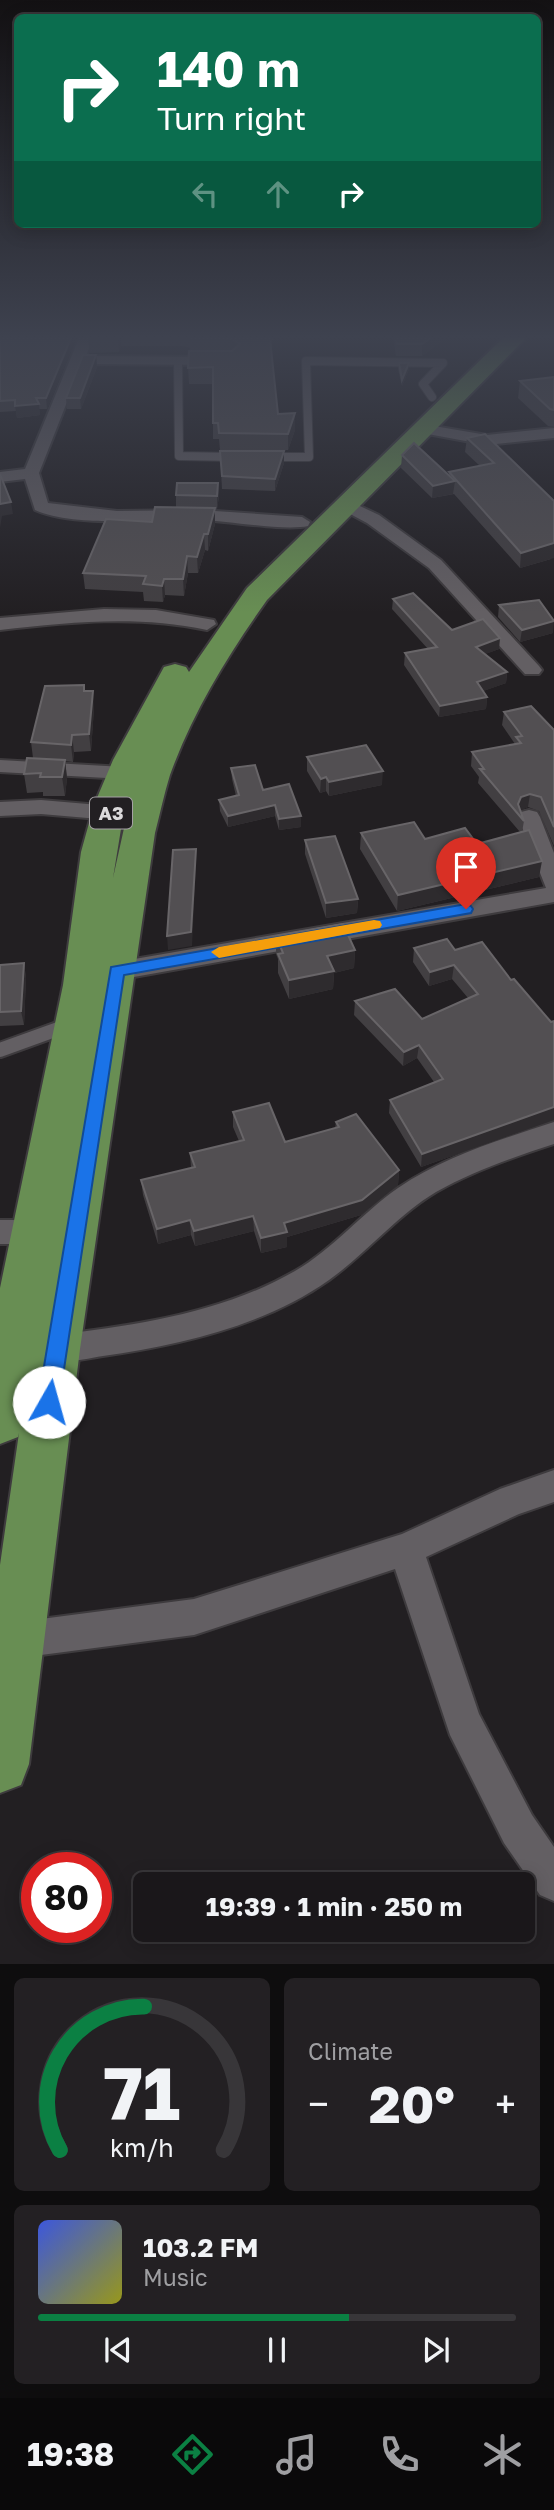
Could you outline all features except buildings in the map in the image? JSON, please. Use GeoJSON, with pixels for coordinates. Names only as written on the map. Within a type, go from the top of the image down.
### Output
{"type":"FeatureCollection","features":[{"type":"Feature","properties":{"kind":"highway","name":"A3"},"geometry":{"type":"LineString","coordinates":[[0,1421],[17,1232],[76,1022],[85,976],[99,850],[124,773],[146,723],[218,607],[255,566],[384,439],[399,430]]}},
{"type":"Feature","properties":{"kind":"highway","name":"A3"},"geometry":{"type":"LineString","coordinates":[[0,1764],[55,1349],[138,833],[153,777],[183,708],[221,644],[257,594],[345,505],[412,430]]}},
{"type":"Feature","properties":{"kind":"street"},"geometry":{"type":"LineString","coordinates":[[49,430],[31,473],[41,506],[50,510],[117,516],[200,515],[302,522]]}},
{"type":"Feature","properties":{"kind":"street"},"geometry":{"type":"LineString","coordinates":[[464,430],[487,440],[506,459]]}},
{"type":"Feature","properties":{"kind":"street"},"geometry":{"type":"LineString","coordinates":[[487,440],[554,433]]}},
{"type":"Feature","properties":{"kind":"street"},"geometry":{"type":"LineString","coordinates":[[0,477],[31,473]]}},
{"type":"Feature","properties":{"kind":"street"},"geometry":{"type":"LineString","coordinates":[[345,505],[373,519],[435,564],[532,670]]}},
{"type":"Feature","properties":{"kind":"street"},"geometry":{"type":"LineString","coordinates":[[0,624],[73,617],[150,614],[174,615],[207,624]]}},
{"type":"Feature","properties":{"kind":"street"},"geometry":{"type":"LineString","coordinates":[[0,766],[124,773]]}},
{"type":"Feature","properties":{"kind":"street"},"geometry":{"type":"LineString","coordinates":[[0,809],[41,807],[111,813]]}},
{"type":"Feature","properties":{"kind":"street"},"geometry":{"type":"LineString","coordinates":[[529,817],[554,883]]}},
{"type":"Feature","properties":{"kind":"street"},"geometry":{"type":"LineString","coordinates":[[117,971],[554,894]]}},
{"type":"Feature","properties":{"kind":"street"},"geometry":{"type":"LineString","coordinates":[[55,1349],[156,1335],[219,1318],[305,1280],[351,1248],[379,1218],[409,1195],[451,1171],[554,1133]]}},
{"type":"Feature","properties":{"kind":"street"},"geometry":{"type":"LineString","coordinates":[[18,1640],[194,1617],[406,1549],[512,1500],[554,1486]]}},
{"type":"Feature","properties":{"kind":"street"},"geometry":{"type":"LineString","coordinates":[[406,1549],[463,1722],[518,1829],[554,1881]]}},
{"type":"Feature","properties":{"kind":"lane"},"geometry":{"type":"LineString","coordinates":[[178,430],[178,456],[244,457]]}},
{"type":"Feature","properties":{"kind":"lane"},"geometry":{"type":"LineString","coordinates":[[257,457],[309,457],[308,430]]}},
{"type":"Feature","properties":{"kind":"lane"},"geometry":{"type":"LineString","coordinates":[[0,1051],[76,1022]]}},
{"type":"Feature","properties":{"kind":"slow traffic"},"geometry":{"type":"LineString","coordinates":[[219,952],[374,925]]}},
{"type":"Feature","properties":{"kind":"route"},"geometry":{"type":"LineString","coordinates":[[49,1402],[55,1349],[117,971],[466,909]]}}]}
